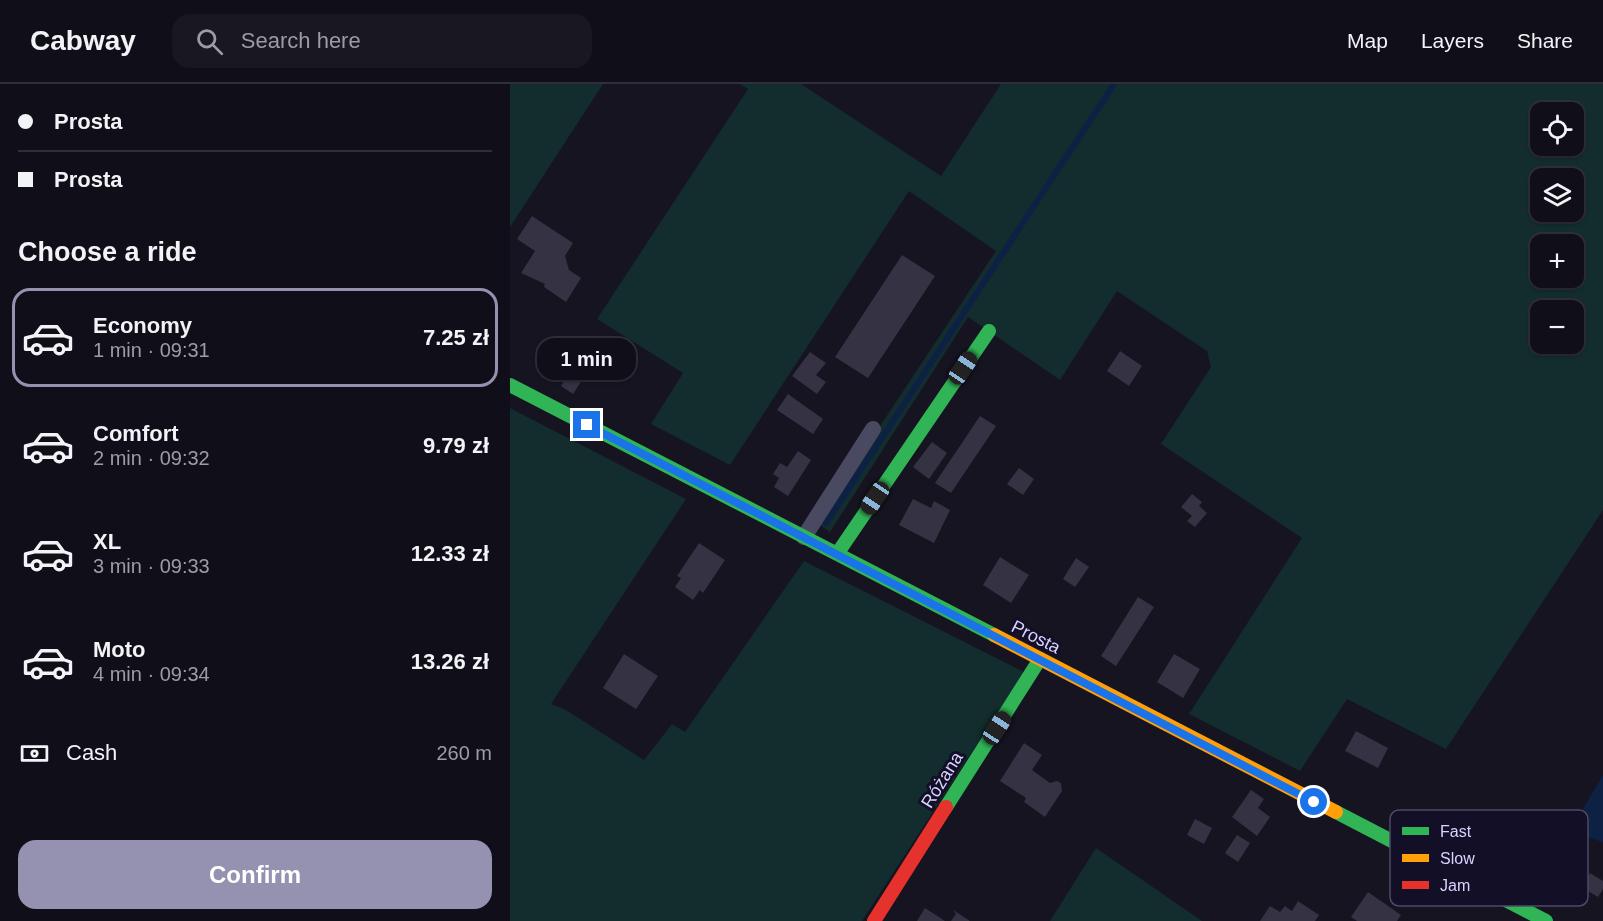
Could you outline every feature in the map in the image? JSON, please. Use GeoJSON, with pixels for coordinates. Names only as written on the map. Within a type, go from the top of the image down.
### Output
{"type":"FeatureCollection","features":[{"type":"Feature","properties":{"kind":"street"},"geometry":{"type":"LineString","coordinates":[[837,554],[989,331]]}},
{"type":"Feature","properties":{"kind":"street","name":"Prosta"},"geometry":{"type":"LineString","coordinates":[[510,385],[1390,840]]}},
{"type":"Feature","properties":{"kind":"street"},"geometry":{"type":"LineString","coordinates":[[804,537],[873,429]]}},
{"type":"Feature","properties":{"kind":"street","name":"Różana"},"geometry":{"type":"LineString","coordinates":[[874,921],[1040,659]]}},
{"type":"Feature","properties":{"kind":"street","name":"Prosta"},"geometry":{"type":"LineString","coordinates":[[1517,906],[1546,921]]}},
{"type":"Feature","properties":{"kind":"green space"},"geometry":{"type":"Polygon","coordinates":[[[510,84],[603,84],[510,227],[510,84]]]}},
{"type":"Feature","properties":{"kind":"green space"},"geometry":{"type":"Polygon","coordinates":[[[740,84],[801,84],[941,176],[1001,84],[1603,84],[1603,510],[1446,749],[1347,699],[1300,771],[1189,714],[1302,538],[1161,444],[1211,367],[1207,351],[1117,291],[1060,380],[968,317],[830,532],[820,525],[819,518],[996,251],[909,191],[730,465],[651,424],[683,373],[597,319],[748,89],[740,84]]]}},
{"type":"Feature","properties":{"kind":"green space"},"geometry":{"type":"Polygon","coordinates":[[[510,408],[686,499],[551,704],[566,710],[644,760],[672,724],[685,732],[804,561],[1024,672],[862,921],[510,921],[510,408]]]}},
{"type":"Feature","properties":{"kind":"green space"},"geometry":{"type":"Polygon","coordinates":[[[1096,848],[1202,921],[1050,921],[1096,848]]]}},
{"type":"Feature","properties":{"kind":"water"},"geometry":{"type":"Polygon","coordinates":[[[1603,775],[1603,842],[1588,837],[1588,810],[1582,810],[1603,775]]]}},
{"type":"Feature","properties":{"kind":"building"},"geometry":{"type":"Polygon","coordinates":[[[532,216],[573,243],[565,256],[569,270],[581,278],[566,302],[544,287],[545,284],[521,273],[535,251],[517,239],[532,216]]]}},
{"type":"Feature","properties":{"kind":"building"},"geometry":{"type":"Polygon","coordinates":[[[902,255],[935,276],[868,378],[835,357],[902,255]]]}},
{"type":"Feature","properties":{"kind":"building"},"geometry":{"type":"Polygon","coordinates":[[[1120,351],[1142,366],[1129,386],[1107,371],[1120,351]]]}},
{"type":"Feature","properties":{"kind":"building"},"geometry":{"type":"Polygon","coordinates":[[[810,352],[826,363],[816,375],[826,382],[817,394],[792,376],[810,352]]]}},
{"type":"Feature","properties":{"kind":"building"},"geometry":{"type":"Polygon","coordinates":[[[574,366],[586,374],[573,394],[561,386],[574,366]]]}},
{"type":"Feature","properties":{"kind":"building"},"geometry":{"type":"Polygon","coordinates":[[[788,394],[823,419],[813,434],[777,410],[788,394]]]}},
{"type":"Feature","properties":{"kind":"building"},"geometry":{"type":"Polygon","coordinates":[[[980,416],[996,426],[951,493],[935,483],[980,416]]]}},
{"type":"Feature","properties":{"kind":"building"},"geometry":{"type":"Polygon","coordinates":[[[932,442],[947,453],[929,479],[913,467],[932,442]]]}},
{"type":"Feature","properties":{"kind":"building"},"geometry":{"type":"Polygon","coordinates":[[[798,451],[811,460],[788,496],[774,487],[779,478],[773,474],[780,463],[787,467],[798,451]]]}},
{"type":"Feature","properties":{"kind":"building"},"geometry":{"type":"Polygon","coordinates":[[[1019,468],[1034,479],[1023,495],[1007,484],[1019,468]]]}},
{"type":"Feature","properties":{"kind":"building"},"geometry":{"type":"Polygon","coordinates":[[[1192,494],[1202,502],[1199,506],[1207,513],[1195,527],[1187,521],[1192,516],[1181,507],[1192,494]]]}},
{"type":"Feature","properties":{"kind":"building"},"geometry":{"type":"Polygon","coordinates":[[[913,499],[931,508],[934,501],[950,510],[934,543],[899,525],[913,499]]]}},
{"type":"Feature","properties":{"kind":"building"},"geometry":{"type":"Polygon","coordinates":[[[699,543],[725,560],[703,593],[700,590],[693,600],[675,587],[681,578],[677,576],[699,543]]]}},
{"type":"Feature","properties":{"kind":"building"},"geometry":{"type":"Polygon","coordinates":[[[1000,557],[1029,575],[1011,603],[983,585],[1000,557]]]}},
{"type":"Feature","properties":{"kind":"building"},"geometry":{"type":"Polygon","coordinates":[[[1076,558],[1089,567],[1075,587],[1063,579],[1076,558]]]}},
{"type":"Feature","properties":{"kind":"building"},"geometry":{"type":"Polygon","coordinates":[[[1138,597],[1154,607],[1116,666],[1101,656],[1138,597]]]}},
{"type":"Feature","properties":{"kind":"building"},"geometry":{"type":"Polygon","coordinates":[[[624,654],[658,676],[636,709],[603,688],[624,654]]]}},
{"type":"Feature","properties":{"kind":"building"},"geometry":{"type":"Polygon","coordinates":[[[1174,654],[1200,669],[1183,698],[1157,682],[1174,654]]]}},
{"type":"Feature","properties":{"kind":"building"},"geometry":{"type":"Polygon","coordinates":[[[1356,731],[1388,748],[1378,768],[1345,751],[1356,731]]]}},
{"type":"Feature","properties":{"kind":"building"},"geometry":{"type":"Polygon","coordinates":[[[1024,743],[1042,755],[1032,770],[1050,783],[1057,781],[1061,783],[1062,791],[1045,817],[1024,802],[1026,798],[1000,781],[1024,743]]]}},
{"type":"Feature","properties":{"kind":"building"},"geometry":{"type":"Polygon","coordinates":[[[1251,790],[1264,799],[1258,808],[1270,817],[1257,836],[1232,817],[1251,790]]]}},
{"type":"Feature","properties":{"kind":"building"},"geometry":{"type":"Polygon","coordinates":[[[1195,819],[1212,828],[1204,844],[1187,835],[1195,819]]]}},
{"type":"Feature","properties":{"kind":"building"},"geometry":{"type":"Polygon","coordinates":[[[1237,835],[1250,843],[1238,862],[1225,853],[1237,835]]]}},
{"type":"Feature","properties":{"kind":"building"},"geometry":{"type":"Polygon","coordinates":[[[1590,873],[1603,881],[1603,889],[1598,897],[1588,891],[1590,873]]]}},
{"type":"Feature","properties":{"kind":"building"},"geometry":{"type":"Polygon","coordinates":[[[1368,892],[1401,915],[1397,921],[1357,921],[1351,917],[1368,892]]]}},
{"type":"Feature","properties":{"kind":"building"},"geometry":{"type":"Polygon","coordinates":[[[1298,901],[1319,915],[1315,921],[1260,921],[1270,906],[1280,912],[1285,906],[1292,911],[1298,901]]]}},
{"type":"Feature","properties":{"kind":"building"},"geometry":{"type":"Polygon","coordinates":[[[925,908],[945,921],[917,921],[925,908]]]}},
{"type":"Feature","properties":{"kind":"building"},"geometry":{"type":"Polygon","coordinates":[[[953,910],[970,921],[951,921],[956,914],[953,910]]]}},
{"type":"Feature","properties":{"kind":"waterway"},"geometry":{"type":"LineString","coordinates":[[826,523],[1114,84]]}},
{"type":"Feature","properties":{"kind":"traffic: fast"},"geometry":{"type":"LineString","coordinates":[[837,554],[989,331]]}},
{"type":"Feature","properties":{"kind":"traffic: fast"},"geometry":{"type":"LineString","coordinates":[[510,385],[994,635]]}},
{"type":"Feature","properties":{"kind":"traffic: fast"},"geometry":{"type":"LineString","coordinates":[[946,807],[1040,659]]}},
{"type":"Feature","properties":{"kind":"traffic: fast"},"geometry":{"type":"LineString","coordinates":[[1336,812],[1390,840]]}},
{"type":"Feature","properties":{"kind":"traffic: fast"},"geometry":{"type":"LineString","coordinates":[[1517,906],[1546,921]]}},
{"type":"Feature","properties":{"kind":"traffic: slow"},"geometry":{"type":"LineString","coordinates":[[994,635],[1336,812]]}},
{"type":"Feature","properties":{"kind":"traffic: jam"},"geometry":{"type":"LineString","coordinates":[[874,921],[946,807]]}},
{"type":"Feature","properties":{"kind":"route"},"geometry":{"type":"LineString","coordinates":[[587,425],[1314,802]]}}]}
